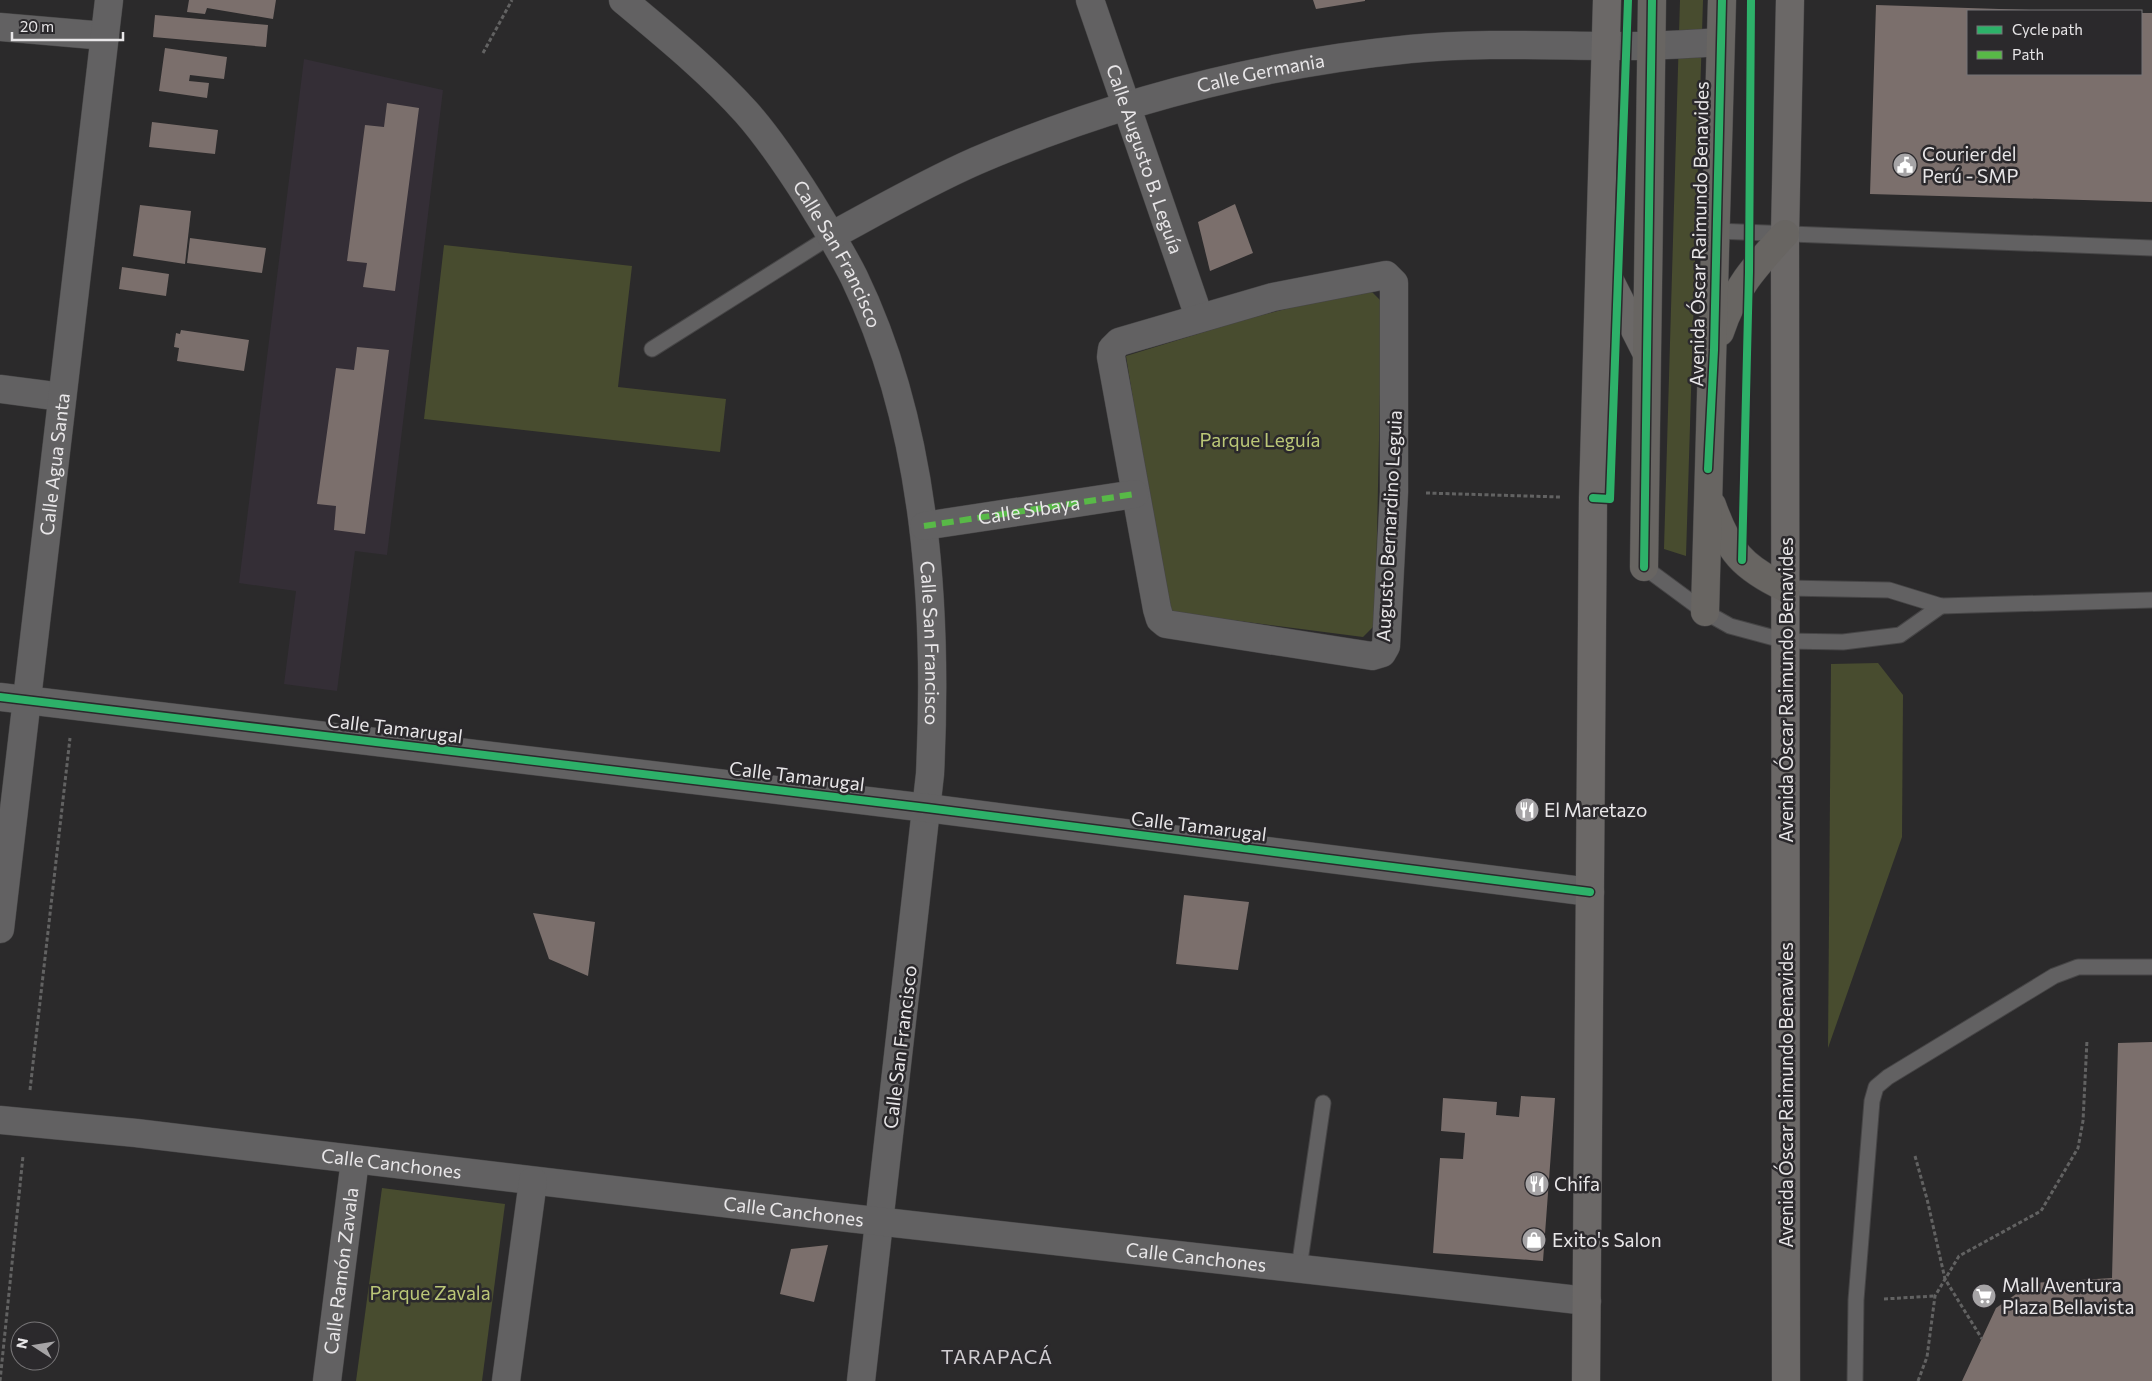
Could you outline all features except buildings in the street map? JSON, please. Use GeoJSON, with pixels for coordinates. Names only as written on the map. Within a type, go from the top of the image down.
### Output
{"type":"FeatureCollection","features":[{"type":"Feature","properties":{"kind":"main road"},"geometry":{"type":"LineString","coordinates":[[1586,1381],[1593,498],[1607,0]]}},
{"type":"Feature","properties":{"kind":"main road"},"geometry":{"type":"LineString","coordinates":[[1644,567],[1652,0]]}},
{"type":"Feature","properties":{"kind":"main road","name":"Avenida Óscar Raimundo Benavides"},"geometry":{"type":"LineString","coordinates":[[1705,612],[1708,469],[1714,350],[1722,0]]}},
{"type":"Feature","properties":{"kind":"main road","name":"Avenida Óscar Raimundo Benavides"},"geometry":{"type":"LineString","coordinates":[[1786,1381],[1785,234],[1790,0]]}},
{"type":"Feature","properties":{"kind":"main road"},"geometry":{"type":"LineString","coordinates":[[1714,350],[1728,309],[1749,272],[1785,234]]}},
{"type":"Feature","properties":{"kind":"main road"},"geometry":{"type":"LineString","coordinates":[[1600,260],[1646,352]]}},
{"type":"Feature","properties":{"kind":"main road"},"geometry":{"type":"LineString","coordinates":[[1708,469],[1711,502],[1722,534],[1742,560],[1759,575],[1786,588]]}},
{"type":"Feature","properties":{"kind":"street","name":"Calle Agua Santa"},"geometry":{"type":"LineString","coordinates":[[0,928],[109,0]]}},
{"type":"Feature","properties":{"kind":"street","name":"Calle San Francisco"},"geometry":{"type":"LineString","coordinates":[[623,0],[689,55],[747,113],[790,170],[831,236],[854,278],[897,394],[914,464],[924,526],[932,723],[927,808],[861,1381]]}},
{"type":"Feature","properties":{"kind":"street","name":"Calle Augusto B. Leguía"},"geometry":{"type":"LineString","coordinates":[[1090,0],[1198,318]]}},
{"type":"Feature","properties":{"kind":"street"},"geometry":{"type":"LineString","coordinates":[[0,27],[105,36]]}},
{"type":"Feature","properties":{"kind":"street","name":"Calle Germania"},"geometry":{"type":"LineString","coordinates":[[831,236],[902,197],[974,162],[1049,132],[1125,105],[1219,80],[1286,67],[1411,49],[1508,43],[1651,46],[1720,42]]}},
{"type":"Feature","properties":{"kind":"street","name":"Augusto Bernardino Leguia"},"geometry":{"type":"LineString","coordinates":[[1386,275],[1394,283],[1394,492],[1386,646],[1382,653],[1372,656],[1166,624],[1160,619],[1157,610],[1134,494],[1111,357],[1112,349],[1119,342],[1273,297],[1386,275]]}},
{"type":"Feature","properties":{"kind":"street"},"geometry":{"type":"LineString","coordinates":[[0,389],[62,397]]}},
{"type":"Feature","properties":{"kind":"street","name":"Calle Sibaya"},"geometry":{"type":"LineString","coordinates":[[924,526],[1134,494]]}},
{"type":"Feature","properties":{"kind":"street","name":"Calle Tamarugal"},"geometry":{"type":"LineString","coordinates":[[0,697],[927,808],[1590,892]]}},
{"type":"Feature","properties":{"kind":"street","name":"Calle Canchones"},"geometry":{"type":"LineString","coordinates":[[13,1121],[880,1222],[1587,1301]]}},
{"type":"Feature","properties":{"kind":"street","name":"Calle Ramón Zavala"},"geometry":{"type":"LineString","coordinates":[[326,1381],[354,1160]]}},
{"type":"Feature","properties":{"kind":"street"},"geometry":{"type":"LineString","coordinates":[[506,1381],[532,1181]]}},
{"type":"Feature","properties":{"kind":"lane"},"geometry":{"type":"LineString","coordinates":[[1716,230],[2152,248]]}},
{"type":"Feature","properties":{"kind":"lane"},"geometry":{"type":"LineString","coordinates":[[652,349],[831,236]]}},
{"type":"Feature","properties":{"kind":"lane"},"geometry":{"type":"LineString","coordinates":[[1644,567],[1705,612],[1730,626],[1786,641],[1843,642],[1900,635],[1941,606]]}},
{"type":"Feature","properties":{"kind":"lane"},"geometry":{"type":"LineString","coordinates":[[1786,588],[1889,590],[1941,606],[2152,600]]}},
{"type":"Feature","properties":{"kind":"lane"},"geometry":{"type":"LineString","coordinates":[[1856,1381],[1856,1300],[1872,1101],[1876,1087],[1888,1077],[2054,976],[2078,967],[2152,967]]}},
{"type":"Feature","properties":{"kind":"lane"},"geometry":{"type":"LineString","coordinates":[[1299,1268],[1323,1103]]}},
{"type":"Feature","properties":{"kind":"path"},"geometry":{"type":"LineString","coordinates":[[482,53],[512,0]]}},
{"type":"Feature","properties":{"kind":"path"},"geometry":{"type":"LineString","coordinates":[[1394,492],[1593,498]]}},
{"type":"Feature","properties":{"kind":"path"},"geometry":{"type":"LineString","coordinates":[[0,1381],[13,1121],[74,706]]}},
{"type":"Feature","properties":{"kind":"path"},"geometry":{"type":"LineString","coordinates":[[1918,1381],[1926,1357],[1935,1296],[1959,1256],[2041,1211],[2078,1148],[2084,1121],[2088,1040]]}},
{"type":"Feature","properties":{"kind":"path"},"geometry":{"type":"LineString","coordinates":[[1915,1156],[1945,1279],[1982,1339]]}},
{"type":"Feature","properties":{"kind":"shaded area"},"geometry":{"type":"Polygon","coordinates":[[[304,59],[443,90],[387,555],[355,551],[337,691],[284,684],[296,591],[239,583],[304,59]]]}},
{"type":"Feature","properties":{"kind":"green space"},"geometry":{"type":"Polygon","coordinates":[[[1680,0],[1703,0],[1686,556],[1664,549],[1680,0]]]}},
{"type":"Feature","properties":{"kind":"green space"},"geometry":{"type":"Polygon","coordinates":[[[444,245],[632,266],[618,387],[726,399],[720,452],[424,419],[444,245]]]}},
{"type":"Feature","properties":{"kind":"green space","name":"Parque Leguía"},"geometry":{"type":"Polygon","coordinates":[[[1368,288],[1382,302],[1375,625],[1363,637],[1177,613],[1167,609],[1126,356],[1243,320],[1368,288]]]}},
{"type":"Feature","properties":{"kind":"green space"},"geometry":{"type":"Polygon","coordinates":[[[1878,663],[1903,695],[1902,837],[1828,1048],[1831,664],[1878,663]]]}},
{"type":"Feature","properties":{"kind":"green space","name":"Parque Zavala"},"geometry":{"type":"Polygon","coordinates":[[[382,1188],[505,1204],[482,1381],[356,1381],[382,1188]]]}},
{"type":"Feature","properties":{"kind":"marked path"},"geometry":{"type":"LineString","coordinates":[[924,526],[1135,494]]}},
{"type":"Feature","properties":{"kind":"cycle path"},"geometry":{"type":"LineString","coordinates":[[1593,498],[1610,499],[1628,0]]}},
{"type":"Feature","properties":{"kind":"cycle path"},"geometry":{"type":"LineString","coordinates":[[1644,567],[1652,0]]}},
{"type":"Feature","properties":{"kind":"cycle path"},"geometry":{"type":"LineString","coordinates":[[1708,469],[1714,350],[1722,0]]}},
{"type":"Feature","properties":{"kind":"cycle path"},"geometry":{"type":"LineString","coordinates":[[1742,560],[1749,272],[1751,0]]}},
{"type":"Feature","properties":{"kind":"cycle path"},"geometry":{"type":"LineString","coordinates":[[0,697],[927,808],[1590,892]]}},
{"type":"Feature","properties":{"kind":"place","name":"Courier del Perú - SMP"},"geometry":{"type":"Point","coordinates":[1905,165]}},
{"type":"Feature","properties":{"kind":"place","name":"El Maretazo"},"geometry":{"type":"Point","coordinates":[1527,810]}},
{"type":"Feature","properties":{"kind":"place","name":"Chifa"},"geometry":{"type":"Point","coordinates":[1537,1184]}},
{"type":"Feature","properties":{"kind":"place","name":"Exito's Salon"},"geometry":{"type":"Point","coordinates":[1534,1240]}},
{"type":"Feature","properties":{"kind":"place","name":"Mall Aventura Plaza Bellavista"},"geometry":{"type":"Point","coordinates":[1984,1296]}},
{"type":"Feature","properties":{"kind":"district","name":"TARAPACÁ"},"geometry":{"type":"Point","coordinates":[997,1357]}}]}
